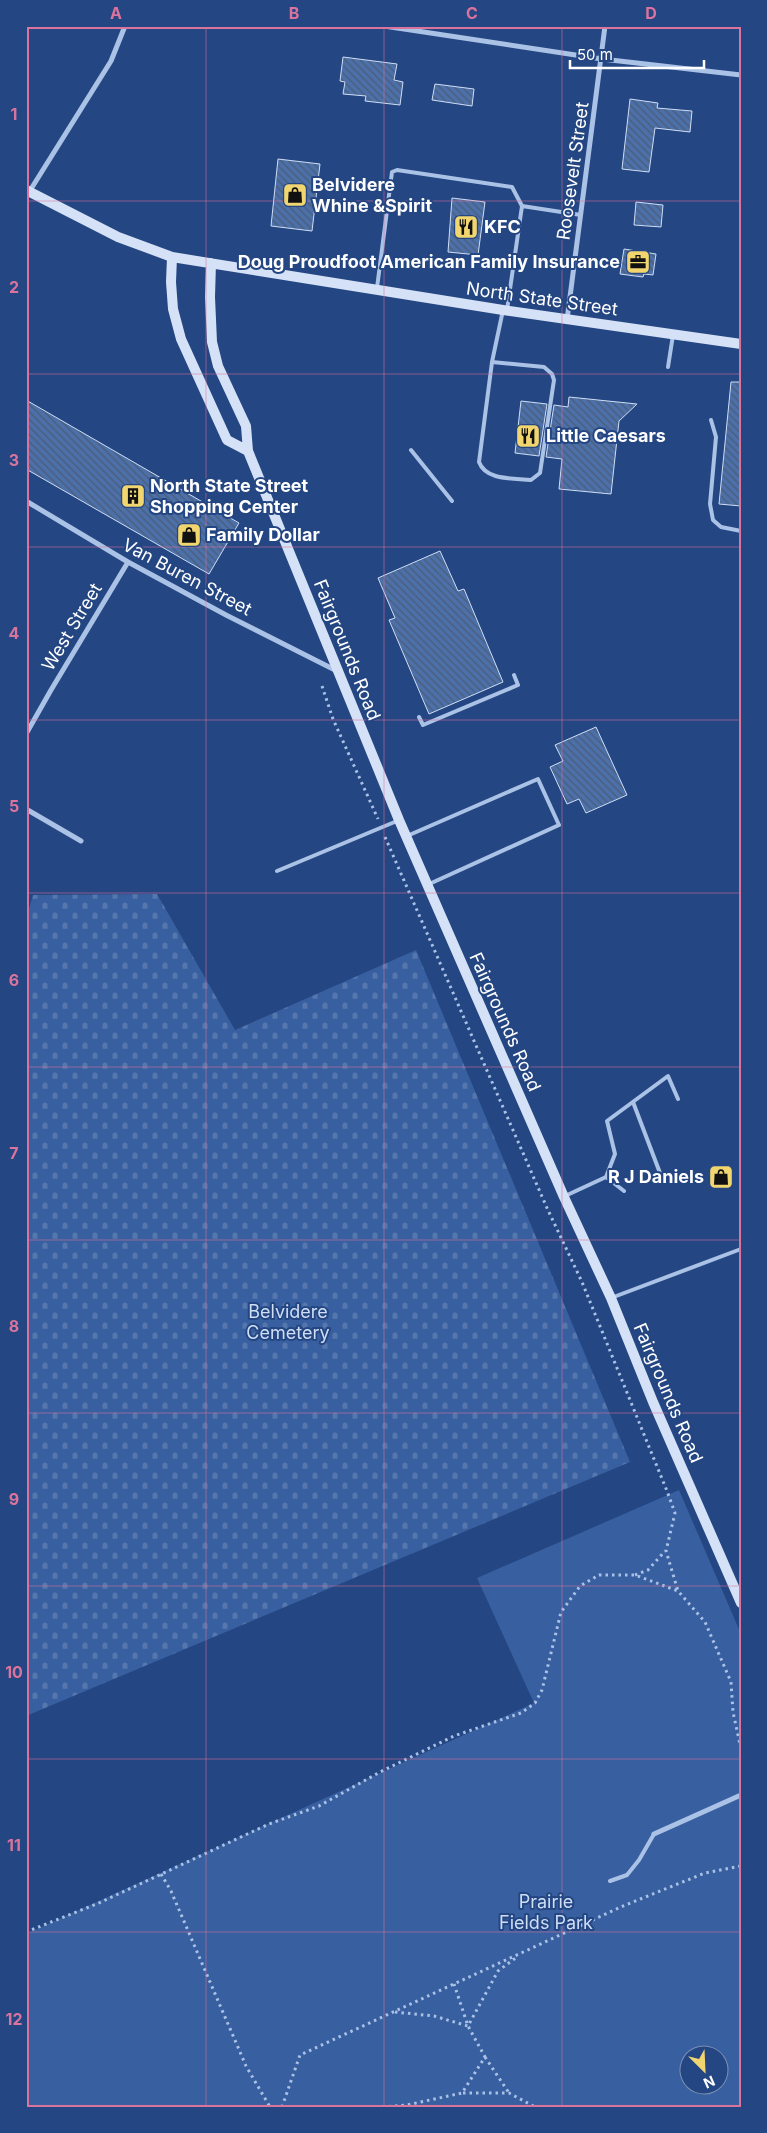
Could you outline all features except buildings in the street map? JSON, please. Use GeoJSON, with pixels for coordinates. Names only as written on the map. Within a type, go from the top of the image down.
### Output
{"type":"FeatureCollection","features":[{"type":"Feature","properties":{"kind":"main road","name":"North State Street"},"geometry":{"type":"LineString","coordinates":[[27,193],[118,237],[172,256],[505,311],[741,344]]}},
{"type":"Feature","properties":{"kind":"main road"},"geometry":{"type":"LineString","coordinates":[[172,256],[170,282],[173,309],[181,339],[227,440],[248,451]]}},
{"type":"Feature","properties":{"kind":"main road","name":"Fairgrounds Road"},"geometry":{"type":"LineString","coordinates":[[211,263],[212,342],[227,387],[246,426],[248,451],[399,820],[564,1197],[611,1298],[653,1402],[741,1604]]}},
{"type":"Feature","properties":{"kind":"street"},"geometry":{"type":"LineString","coordinates":[[27,193],[112,62],[122,39],[125,26]]}},
{"type":"Feature","properties":{"kind":"street"},"geometry":{"type":"LineString","coordinates":[[384,26],[602,59],[741,75]]}},
{"type":"Feature","properties":{"kind":"street","name":"Roosevelt Street"},"geometry":{"type":"LineString","coordinates":[[568,320],[605,26]]}},
{"type":"Feature","properties":{"kind":"street","name":"Van Buren Street"},"geometry":{"type":"LineString","coordinates":[[26,501],[128,562],[338,671]]}},
{"type":"Feature","properties":{"kind":"street","name":"West Street"},"geometry":{"type":"LineString","coordinates":[[26,734],[128,562]]}},
{"type":"Feature","properties":{"kind":"street"},"geometry":{"type":"LineString","coordinates":[[26,809],[81,841]]}},
{"type":"Feature","properties":{"kind":"street"},"geometry":{"type":"LineString","coordinates":[[654,1834],[741,1795]]}},
{"type":"Feature","properties":{"kind":"lane"},"geometry":{"type":"LineString","coordinates":[[376,290],[392,172],[397,170],[512,187],[522,206],[505,311],[492,362],[479,462],[487,474],[531,480],[540,473],[554,380],[552,374],[544,367],[492,362]]}},
{"type":"Feature","properties":{"kind":"lane"},"geometry":{"type":"LineString","coordinates":[[522,206],[581,215]]}},
{"type":"Feature","properties":{"kind":"lane"},"geometry":{"type":"LineString","coordinates":[[668,368],[673,334]]}},
{"type":"Feature","properties":{"kind":"lane"},"geometry":{"type":"LineString","coordinates":[[711,420],[716,437],[710,504],[713,520],[721,527],[741,531]]}},
{"type":"Feature","properties":{"kind":"lane"},"geometry":{"type":"LineString","coordinates":[[411,450],[452,501]]}},
{"type":"Feature","properties":{"kind":"lane"},"geometry":{"type":"LineString","coordinates":[[419,717],[423,725],[518,685],[514,675]]}},
{"type":"Feature","properties":{"kind":"lane"},"geometry":{"type":"LineString","coordinates":[[406,836],[538,779],[559,825],[427,884]]}},
{"type":"Feature","properties":{"kind":"lane"},"geometry":{"type":"LineString","coordinates":[[277,871],[399,820]]}},
{"type":"Feature","properties":{"kind":"lane"},"geometry":{"type":"LineString","coordinates":[[564,1197],[606,1177],[615,1154],[607,1121],[668,1076],[678,1099]]}},
{"type":"Feature","properties":{"kind":"lane"},"geometry":{"type":"LineString","coordinates":[[633,1102],[660,1173]]}},
{"type":"Feature","properties":{"kind":"lane"},"geometry":{"type":"LineString","coordinates":[[606,1177],[624,1191]]}},
{"type":"Feature","properties":{"kind":"lane"},"geometry":{"type":"LineString","coordinates":[[611,1298],[741,1249]]}},
{"type":"Feature","properties":{"kind":"lane"},"geometry":{"type":"LineString","coordinates":[[610,1881],[627,1874],[639,1860],[654,1834]]}},
{"type":"Feature","properties":{"kind":"path"},"geometry":{"type":"LineString","coordinates":[[322,686],[333,719],[544,1200],[582,1282],[675,1513],[666,1551],[678,1591],[705,1622],[731,1682],[733,1712],[741,1749]]}},
{"type":"Feature","properties":{"kind":"path"},"geometry":{"type":"LineString","coordinates":[[635,1575],[648,1570],[666,1551]]}},
{"type":"Feature","properties":{"kind":"path"},"geometry":{"type":"LineString","coordinates":[[26,1932],[98,1903],[269,1824],[319,1806],[380,1772],[454,1736],[521,1713],[535,1703],[542,1690],[561,1612],[580,1586],[600,1575],[635,1575],[678,1591]]}},
{"type":"Feature","properties":{"kind":"path"},"geometry":{"type":"LineString","coordinates":[[282,2107],[300,2055],[624,1906],[705,1873],[741,1866]]}},
{"type":"Feature","properties":{"kind":"path"},"geometry":{"type":"LineString","coordinates":[[161,1874],[246,2066],[270,2107]]}},
{"type":"Feature","properties":{"kind":"path"},"geometry":{"type":"LineString","coordinates":[[468,2026],[498,1971],[524,1952]]}},
{"type":"Feature","properties":{"kind":"path"},"geometry":{"type":"LineString","coordinates":[[454,1984],[468,2026],[485,2057],[510,2094]]}},
{"type":"Feature","properties":{"kind":"path"},"geometry":{"type":"LineString","coordinates":[[394,2012],[434,2016],[468,2026]]}},
{"type":"Feature","properties":{"kind":"path"},"geometry":{"type":"LineString","coordinates":[[462,2093],[485,2057]]}},
{"type":"Feature","properties":{"kind":"path"},"geometry":{"type":"LineString","coordinates":[[382,2107],[407,2105],[462,2093],[510,2094],[535,2107]]}},
{"type":"Feature","properties":{"kind":"green space","name":"Belvidere Cemetery"},"geometry":{"type":"Polygon","coordinates":[[[157,894],[235,1030],[416,950],[630,1462],[26,1716],[26,919],[33,895],[157,894]]]}},
{"type":"Feature","properties":{"kind":"green space","name":"Prairie Fields Park"},"geometry":{"type":"Polygon","coordinates":[[[679,1490],[741,1634],[741,2107],[26,2107],[26,1934],[534,1703],[477,1578],[679,1490]]]}},
{"type":"Feature","properties":{"kind":"place","name":"Belvidere Whine &Spirit"},"geometry":{"type":"Point","coordinates":[295,195]}},
{"type":"Feature","properties":{"kind":"place","name":"KFC"},"geometry":{"type":"Point","coordinates":[466,227]}},
{"type":"Feature","properties":{"kind":"place","name":"Doug Proudfoot American Family Insurance"},"geometry":{"type":"Point","coordinates":[638,262]}},
{"type":"Feature","properties":{"kind":"place","name":"Little Caesars"},"geometry":{"type":"Point","coordinates":[528,436]}},
{"type":"Feature","properties":{"kind":"place","name":"North State Street Shopping Center"},"geometry":{"type":"Point","coordinates":[133,496]}},
{"type":"Feature","properties":{"kind":"place","name":"Family Dollar"},"geometry":{"type":"Point","coordinates":[189,535]}},
{"type":"Feature","properties":{"kind":"place","name":"R J Daniels"},"geometry":{"type":"Point","coordinates":[721,1177]}}]}
